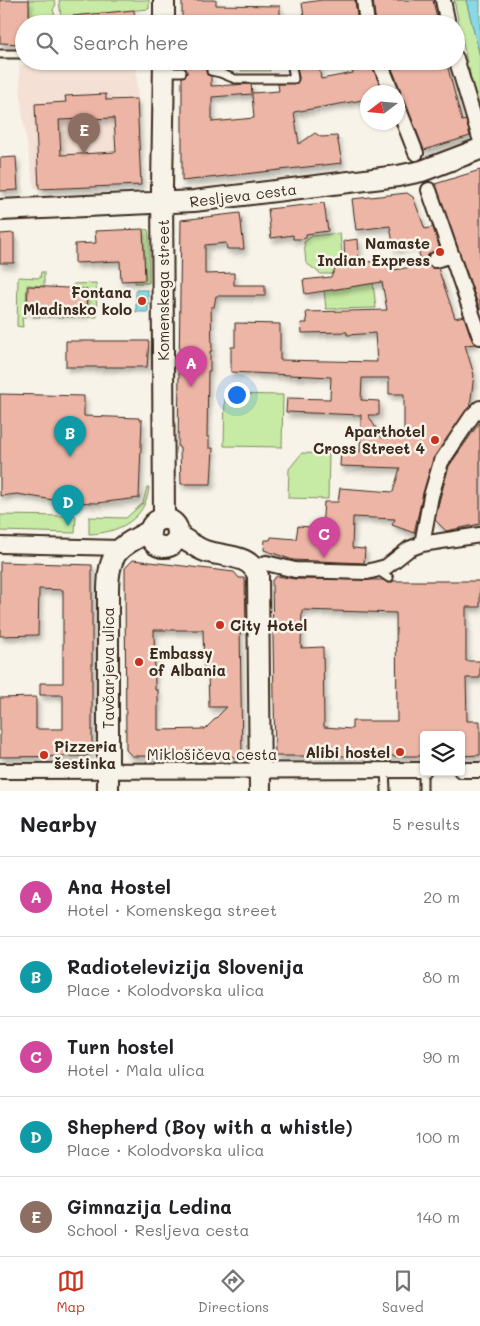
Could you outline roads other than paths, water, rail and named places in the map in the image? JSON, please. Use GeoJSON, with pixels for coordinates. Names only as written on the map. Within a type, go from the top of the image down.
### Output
{"type":"FeatureCollection","features":[{"type":"Feature","properties":{"kind":"main road"},"geometry":{"type":"LineString","coordinates":[[164,0],[164,15]]}},
{"type":"Feature","properties":{"kind":"main road","name":"Komenskega street"},"geometry":{"type":"LineString","coordinates":[[157,525],[162,203],[170,70]]}},
{"type":"Feature","properties":{"kind":"main road","name":"Resljeva cesta"},"geometry":{"type":"LineString","coordinates":[[0,210],[209,200],[398,176],[422,171],[480,149]]}},
{"type":"Feature","properties":{"kind":"main road"},"geometry":{"type":"LineString","coordinates":[[120,548],[157,525],[174,523],[178,529],[178,536],[204,551],[236,557],[246,561],[255,568],[258,576],[253,771],[260,791]]}},
{"type":"Feature","properties":{"kind":"main road","name":"Tavčarjeva ulica"},"geometry":{"type":"LineString","coordinates":[[108,791],[116,771],[108,578],[109,569],[120,548]]}},
{"type":"Feature","properties":{"kind":"street"},"geometry":{"type":"LineString","coordinates":[[364,0],[366,15]]}},
{"type":"Feature","properties":{"kind":"street"},"geometry":{"type":"LineString","coordinates":[[443,0],[446,15]]}},
{"type":"Feature","properties":{"kind":"street"},"geometry":{"type":"LineString","coordinates":[[383,70],[389,85]]}},
{"type":"Feature","properties":{"kind":"street"},"geometry":{"type":"LineString","coordinates":[[460,70],[480,138]]}},
{"type":"Feature","properties":{"kind":"street"},"geometry":{"type":"LineString","coordinates":[[405,125],[416,153]]}},
{"type":"Feature","properties":{"kind":"street"},"geometry":{"type":"LineString","coordinates":[[429,190],[480,337]]}},
{"type":"Feature","properties":{"kind":"street"},"geometry":{"type":"LineString","coordinates":[[435,260],[452,255]]}},
{"type":"Feature","properties":{"kind":"street"},"geometry":{"type":"LineString","coordinates":[[422,544],[430,496],[441,462],[472,416],[480,408]]}},
{"type":"Feature","properties":{"kind":"street"},"geometry":{"type":"LineString","coordinates":[[255,568],[266,563],[294,570],[357,572],[377,570],[386,566],[409,549],[422,544],[480,535]]}},
{"type":"Feature","properties":{"kind":"street"},"geometry":{"type":"LineString","coordinates":[[0,544],[120,548]]}},
{"type":"Feature","properties":{"kind":"street","name":"Miklošičeva cesta"},"geometry":{"type":"LineString","coordinates":[[0,771],[420,770]]}},
{"type":"Feature","properties":{"kind":"street"},"geometry":{"type":"LineString","coordinates":[[465,770],[480,770]]}},
{"type":"Feature","properties":{"kind":"lane"},"geometry":{"type":"LineString","coordinates":[[0,54],[15,54]]}},
{"type":"Feature","properties":{"kind":"lane"},"geometry":{"type":"LineString","coordinates":[[211,72],[220,73],[234,79],[294,78],[293,70]]}},
{"type":"Feature","properties":{"kind":"lane"},"geometry":{"type":"LineString","coordinates":[[377,570],[390,578]]}},
{"type":"Feature","properties":{"kind":"lane"},"geometry":{"type":"LineString","coordinates":[[385,769],[386,791]]}},
{"type":"Feature","properties":{"kind":"lane"},"geometry":{"type":"LineString","coordinates":[[423,776],[423,791]]}},
{"type":"Feature","properties":{"kind":"water"},"geometry":{"type":"Polygon","coordinates":[[[466,0],[480,0],[480,56],[466,0]]]}},
{"type":"Feature","properties":{"kind":"water"},"geometry":{"type":"Polygon","coordinates":[[[136,290],[148,290],[148,312],[136,312],[136,290]]]}},
{"type":"Feature","properties":{"kind":"place","name":"Gimnazija Ledina"},"geometry":{"type":"Point","coordinates":[84,154]}},
{"type":"Feature","properties":{"kind":"place","name":"Namaste Indian Express"},"geometry":{"type":"Point","coordinates":[440,252]}},
{"type":"Feature","properties":{"kind":"place","name":"Fontana Mladinsko kolo"},"geometry":{"type":"Point","coordinates":[142,301]}},
{"type":"Feature","properties":{"kind":"place","name":"Ana Hostel"},"geometry":{"type":"Point","coordinates":[191,387]}},
{"type":"Feature","properties":{"kind":"place","name":"Aparthotel Cross Street 4"},"geometry":{"type":"Point","coordinates":[435,440]}},
{"type":"Feature","properties":{"kind":"place","name":"Radiotelevizija Slovenija"},"geometry":{"type":"Point","coordinates":[70,457]}},
{"type":"Feature","properties":{"kind":"place","name":"Shepherd (Boy with a whistle)"},"geometry":{"type":"Point","coordinates":[68,526]}},
{"type":"Feature","properties":{"kind":"place","name":"Turn hostel"},"geometry":{"type":"Point","coordinates":[324,558]}},
{"type":"Feature","properties":{"kind":"place","name":"City Hotel"},"geometry":{"type":"Point","coordinates":[220,625]}},
{"type":"Feature","properties":{"kind":"place","name":"Embassy of Albania"},"geometry":{"type":"Point","coordinates":[139,662]}},
{"type":"Feature","properties":{"kind":"place","name":"Alibi hostel"},"geometry":{"type":"Point","coordinates":[400,752]}},
{"type":"Feature","properties":{"kind":"place","name":"Pizzeria šestinka"},"geometry":{"type":"Point","coordinates":[44,755]}}]}
